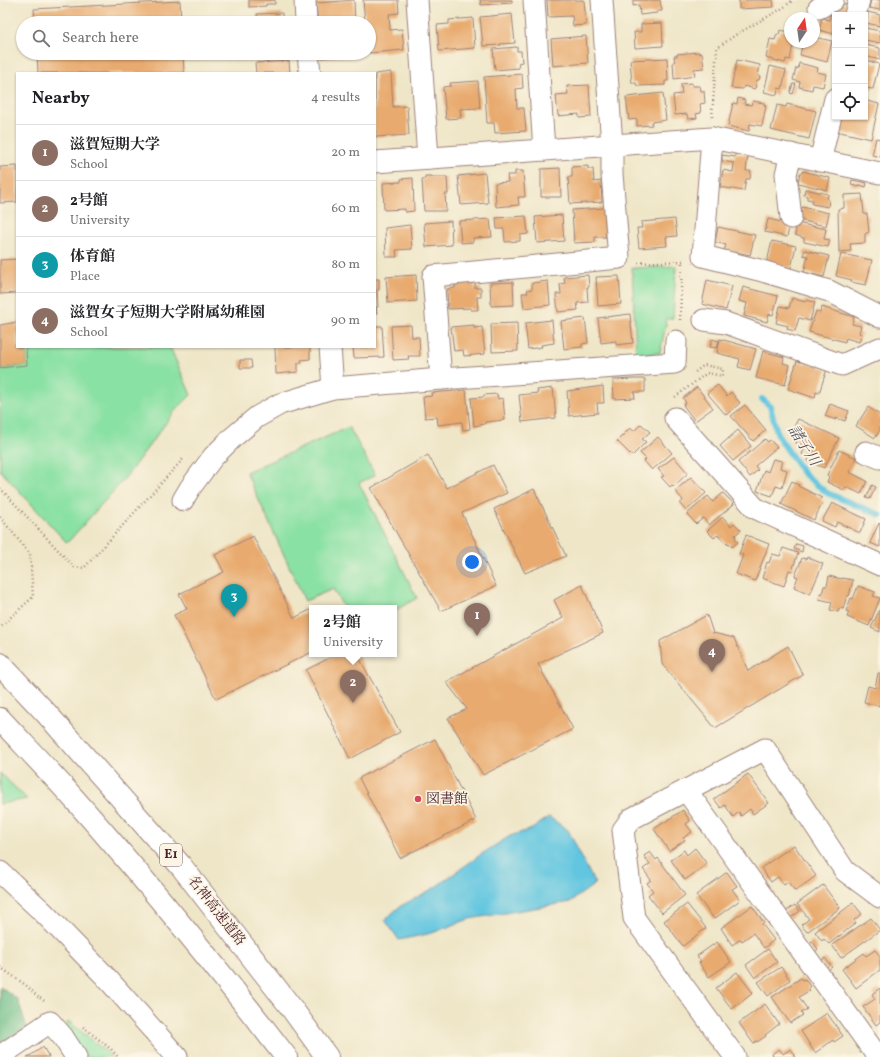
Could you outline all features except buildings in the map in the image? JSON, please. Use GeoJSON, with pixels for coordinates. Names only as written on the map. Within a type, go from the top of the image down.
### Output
{"type":"FeatureCollection","features":[{"type":"Feature","properties":{"kind":"highway","name":"名神高速道路"},"geometry":{"type":"LineString","coordinates":[[0,664],[46,713],[181,866],[290,1006],[327,1057]]}},
{"type":"Feature","properties":{"kind":"highway"},"geometry":{"type":"LineString","coordinates":[[0,719],[76,801],[227,980],[286,1057]]}},
{"type":"Feature","properties":{"kind":"highway"},"geometry":{"type":"LineString","coordinates":[[0,732],[76,801]]}},
{"type":"Feature","properties":{"kind":"street"},"geometry":{"type":"LineString","coordinates":[[305,0],[306,16]]}},
{"type":"Feature","properties":{"kind":"street"},"geometry":{"type":"LineString","coordinates":[[417,0],[428,158]]}},
{"type":"Feature","properties":{"kind":"street"},"geometry":{"type":"LineString","coordinates":[[534,0],[544,150]]}},
{"type":"Feature","properties":{"kind":"street"},"geometry":{"type":"LineString","coordinates":[[441,379],[433,276],[619,258],[612,174],[612,146],[602,0]]}},
{"type":"Feature","properties":{"kind":"street"},"geometry":{"type":"LineString","coordinates":[[857,12],[859,0]]}},
{"type":"Feature","properties":{"kind":"street"},"geometry":{"type":"LineString","coordinates":[[309,60],[310,72]]}},
{"type":"Feature","properties":{"kind":"street"},"geometry":{"type":"LineString","coordinates":[[820,161],[832,111]]}},
{"type":"Feature","properties":{"kind":"street"},"geometry":{"type":"LineString","coordinates":[[376,162],[712,138],[880,173]]}},
{"type":"Feature","properties":{"kind":"street"},"geometry":{"type":"LineString","coordinates":[[712,138],[703,256],[829,290],[880,317]]}},
{"type":"Feature","properties":{"kind":"street"},"geometry":{"type":"LineString","coordinates":[[791,154],[786,174],[791,218]]}},
{"type":"Feature","properties":{"kind":"street"},"geometry":{"type":"LineString","coordinates":[[704,320],[726,324],[842,365],[880,348]]}},
{"type":"Feature","properties":{"kind":"street"},"geometry":{"type":"LineString","coordinates":[[183,500],[213,457],[232,438],[257,417],[280,404],[332,388],[675,363],[678,332]]}},
{"type":"Feature","properties":{"kind":"street"},"geometry":{"type":"LineString","coordinates":[[330,348],[332,388]]}},
{"type":"Feature","properties":{"kind":"street"},"geometry":{"type":"LineString","coordinates":[[673,409],[755,508],[880,565]]}},
{"type":"Feature","properties":{"kind":"street"},"geometry":{"type":"LineString","coordinates":[[735,1057],[634,918],[623,830],[631,819],[765,749],[845,871],[880,897]]}},
{"type":"Feature","properties":{"kind":"street"},"geometry":{"type":"LineString","coordinates":[[686,790],[876,1054]]}},
{"type":"Feature","properties":{"kind":"street"},"geometry":{"type":"LineString","coordinates":[[0,872],[44,913],[178,1057]]}},
{"type":"Feature","properties":{"kind":"street"},"geometry":{"type":"LineString","coordinates":[[0,1056],[50,1022],[63,1037],[76,1057]]}},
{"type":"Feature","properties":{"kind":"path"},"geometry":{"type":"LineString","coordinates":[[712,138],[711,128],[717,48],[737,34],[783,8],[793,0]]}},
{"type":"Feature","properties":{"kind":"path"},"geometry":{"type":"LineString","coordinates":[[619,258],[627,264],[690,260],[703,256]]}},
{"type":"Feature","properties":{"kind":"path"},"geometry":{"type":"LineString","coordinates":[[678,332],[682,265]]}},
{"type":"Feature","properties":{"kind":"path"},"geometry":{"type":"LineString","coordinates":[[673,409],[693,383],[707,373],[722,376],[723,369],[704,365],[694,373]]}},
{"type":"Feature","properties":{"kind":"path"},"geometry":{"type":"LineString","coordinates":[[0,488],[74,567],[84,568],[187,455]]}},
{"type":"Feature","properties":{"kind":"path"},"geometry":{"type":"LineString","coordinates":[[0,518],[30,554],[33,597],[0,628]]}},
{"type":"Feature","properties":{"kind":"path"},"geometry":{"type":"LineString","coordinates":[[0,967],[27,986]]}},
{"type":"Feature","properties":{"kind":"green space"},"geometry":{"type":"Polygon","coordinates":[[[676,266],[673,318],[667,319],[660,353],[636,355],[632,268],[676,266]]]}},
{"type":"Feature","properties":{"kind":"green space"},"geometry":{"type":"Polygon","coordinates":[[[26,348],[170,348],[191,395],[174,412],[125,478],[67,543],[0,470],[0,369],[27,365],[26,348]]]}},
{"type":"Feature","properties":{"kind":"green space"},"geometry":{"type":"Polygon","coordinates":[[[349,427],[375,475],[359,483],[417,598],[397,609],[397,605],[342,605],[333,589],[305,601],[246,472],[349,427]]]}},
{"type":"Feature","properties":{"kind":"green space"},"geometry":{"type":"Polygon","coordinates":[[[0,773],[27,799],[0,804],[0,773]]]}},
{"type":"Feature","properties":{"kind":"green space"},"geometry":{"type":"Polygon","coordinates":[[[0,986],[18,1000],[27,1028],[0,1043],[0,986]]]}},
{"type":"Feature","properties":{"kind":"green space"},"geometry":{"type":"Polygon","coordinates":[[[69,1022],[112,1057],[85,1057],[65,1024],[69,1022]]]}},
{"type":"Feature","properties":{"kind":"water"},"geometry":{"type":"Polygon","coordinates":[[[549,817],[568,830],[595,884],[570,902],[469,919],[432,933],[399,940],[385,920],[399,907],[434,888],[480,855],[510,836],[532,829],[549,817]]]}},
{"type":"Feature","properties":{"kind":"waterway","name":"諸子川"},"geometry":{"type":"LineString","coordinates":[[762,399],[770,406],[778,436],[803,473],[827,493],[880,515]]}},
{"type":"Feature","properties":{"kind":"place","name":"体育館"},"geometry":{"type":"Point","coordinates":[234,617]}},
{"type":"Feature","properties":{"kind":"place","name":"滋賀短期大学"},"geometry":{"type":"Point","coordinates":[477,636]}},
{"type":"Feature","properties":{"kind":"place","name":"滋賀女子短期大学附属幼稚園"},"geometry":{"type":"Point","coordinates":[712,672]}},
{"type":"Feature","properties":{"kind":"place","name":"2号館"},"geometry":{"type":"Point","coordinates":[353,703]}},
{"type":"Feature","properties":{"kind":"place","name":"図書館"},"geometry":{"type":"Point","coordinates":[418,799]}}]}
